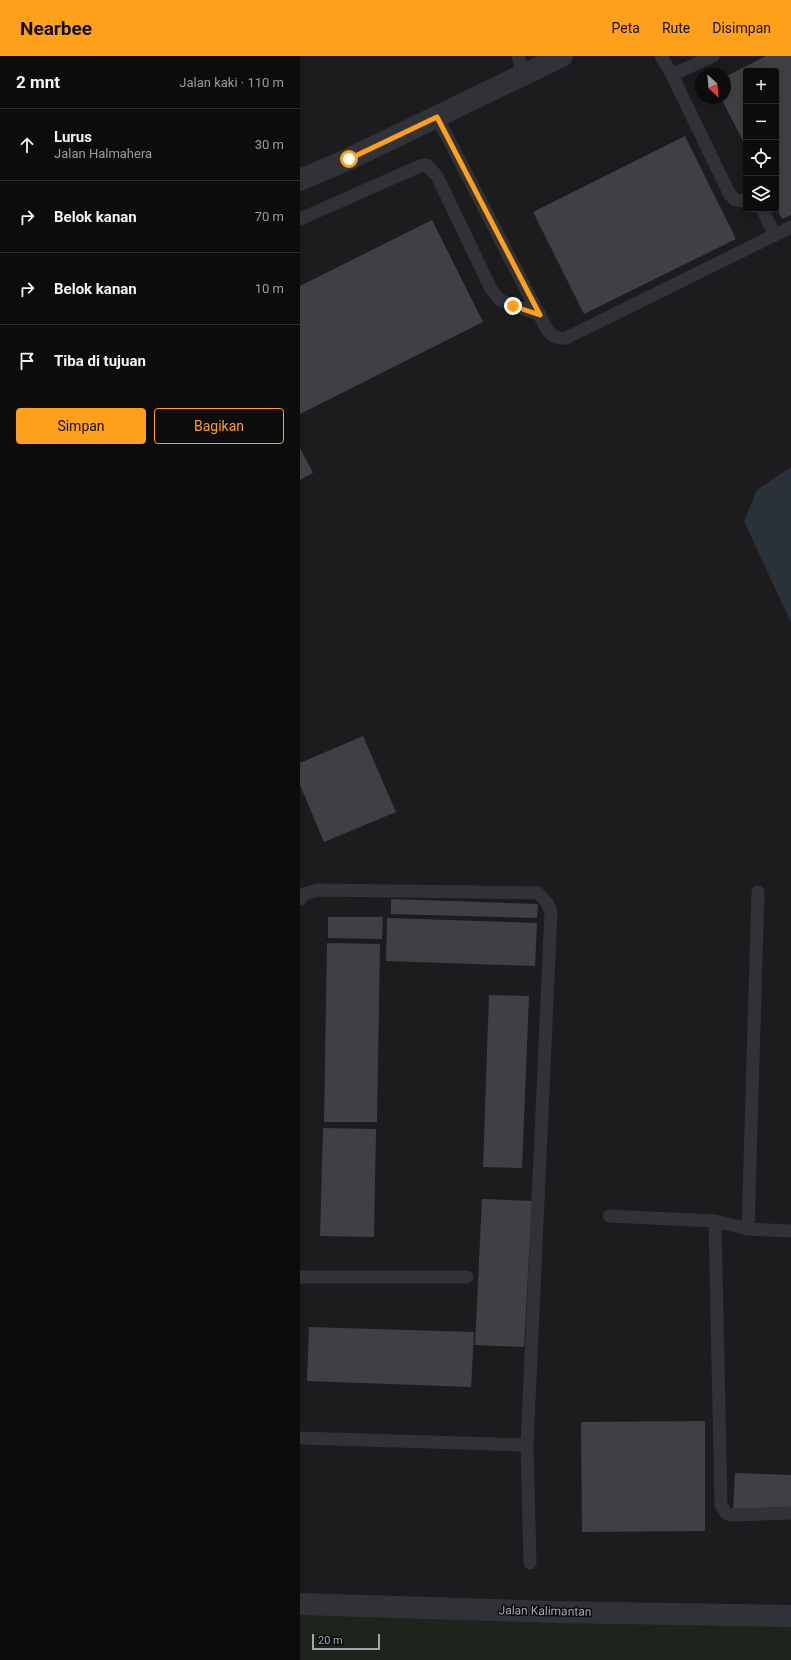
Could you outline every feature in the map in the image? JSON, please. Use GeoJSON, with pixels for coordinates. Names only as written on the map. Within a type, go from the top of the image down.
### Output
{"type":"FeatureCollection","features":[{"type":"Feature","properties":{"kind":"street"},"geometry":{"type":"LineString","coordinates":[[300,180],[349,159],[437,117],[521,65],[562,56]]}},
{"type":"Feature","properties":{"kind":"street","name":"Jalan Kalimantan"},"geometry":{"type":"LineString","coordinates":[[300,1604],[555,1612],[791,1616]]}},
{"type":"Feature","properties":{"kind":"lane"},"geometry":{"type":"LineString","coordinates":[[661,56],[730,195],[736,200],[743,200]]}},
{"type":"Feature","properties":{"kind":"lane"},"geometry":{"type":"LineString","coordinates":[[672,76],[713,56]]}},
{"type":"Feature","properties":{"kind":"lane"},"geometry":{"type":"LineString","coordinates":[[437,117],[550,335],[559,339],[566,338],[791,227]]}},
{"type":"Feature","properties":{"kind":"lane"},"geometry":{"type":"LineString","coordinates":[[300,219],[420,166],[427,165],[437,176],[491,289],[500,300],[540,315]]}},
{"type":"Feature","properties":{"kind":"lane"},"geometry":{"type":"LineString","coordinates":[[764,212],[775,235]]}},
{"type":"Feature","properties":{"kind":"lane"},"geometry":{"type":"LineString","coordinates":[[300,899],[302,895],[317,890],[538,893],[547,903],[551,912],[527,1445],[530,1563]]}},
{"type":"Feature","properties":{"kind":"lane"},"geometry":{"type":"LineString","coordinates":[[748,1229],[758,892]]}},
{"type":"Feature","properties":{"kind":"lane"},"geometry":{"type":"LineString","coordinates":[[609,1216],[715,1222],[748,1229],[791,1231]]}},
{"type":"Feature","properties":{"kind":"lane"},"geometry":{"type":"LineString","coordinates":[[715,1222],[721,1505],[726,1513],[731,1515],[791,1513]]}},
{"type":"Feature","properties":{"kind":"lane"},"geometry":{"type":"LineString","coordinates":[[300,1277],[467,1277]]}},
{"type":"Feature","properties":{"kind":"lane"},"geometry":{"type":"LineString","coordinates":[[300,1438],[527,1445]]}},
{"type":"Feature","properties":{"kind":"shaded area"},"geometry":{"type":"Polygon","coordinates":[[[300,56],[791,56],[791,1660],[300,1660],[300,56]]]}},
{"type":"Feature","properties":{"kind":"shaded area"},"geometry":{"type":"Polygon","coordinates":[[[791,467],[791,623],[744,521],[757,490],[791,467]]]}},
{"type":"Feature","properties":{"kind":"shaded area"},"geometry":{"type":"Polygon","coordinates":[[[300,1603],[791,1615],[791,1660],[300,1660],[300,1603]]]}},
{"type":"Feature","properties":{"kind":"building"},"geometry":{"type":"Polygon","coordinates":[[[766,56],[791,56],[791,215],[782,219],[778,212],[779,68],[743,68],[743,141],[724,104],[731,104],[731,74],[766,56]]]}},
{"type":"Feature","properties":{"kind":"building"},"geometry":{"type":"Polygon","coordinates":[[[685,136],[736,239],[584,314],[533,212],[685,136]]]}},
{"type":"Feature","properties":{"kind":"building"},"geometry":{"type":"Polygon","coordinates":[[[432,220],[483,322],[300,414],[300,286],[432,220]]]}},
{"type":"Feature","properties":{"kind":"building"},"geometry":{"type":"Polygon","coordinates":[[[300,448],[313,473],[300,480],[300,448]]]}},
{"type":"Feature","properties":{"kind":"building"},"geometry":{"type":"Polygon","coordinates":[[[363,736],[396,812],[324,842],[300,785],[300,763],[363,736]]]}},
{"type":"Feature","properties":{"kind":"building"},"geometry":{"type":"Polygon","coordinates":[[[391,899],[538,904],[537,918],[391,914],[391,899]]]}},
{"type":"Feature","properties":{"kind":"building"},"geometry":{"type":"Polygon","coordinates":[[[328,917],[383,917],[382,939],[328,938],[328,917]]]}},
{"type":"Feature","properties":{"kind":"building"},"geometry":{"type":"Polygon","coordinates":[[[387,918],[537,923],[535,966],[386,961],[387,918]]]}},
{"type":"Feature","properties":{"kind":"building"},"geometry":{"type":"Polygon","coordinates":[[[327,943],[380,944],[377,1122],[324,1122],[327,943]]]}},
{"type":"Feature","properties":{"kind":"building"},"geometry":{"type":"Polygon","coordinates":[[[489,995],[529,996],[522,1168],[483,1167],[489,995]]]}},
{"type":"Feature","properties":{"kind":"building"},"geometry":{"type":"Polygon","coordinates":[[[323,1128],[376,1129],[374,1237],[320,1236],[323,1128]]]}},
{"type":"Feature","properties":{"kind":"building"},"geometry":{"type":"Polygon","coordinates":[[[482,1199],[532,1201],[524,1347],[475,1345],[482,1199]]]}},
{"type":"Feature","properties":{"kind":"building"},"geometry":{"type":"Polygon","coordinates":[[[309,1327],[474,1332],[471,1387],[307,1381],[309,1327]]]}},
{"type":"Feature","properties":{"kind":"building"},"geometry":{"type":"Polygon","coordinates":[[[705,1421],[705,1531],[582,1532],[581,1422],[705,1421]]]}},
{"type":"Feature","properties":{"kind":"building"},"geometry":{"type":"Polygon","coordinates":[[[735,1473],[791,1475],[791,1512],[733,1511],[735,1473]]]}},
{"type":"Feature","properties":{"kind":"route"},"geometry":{"type":"LineString","coordinates":[[349,159],[437,117],[540,315],[513,306]]}}]}
